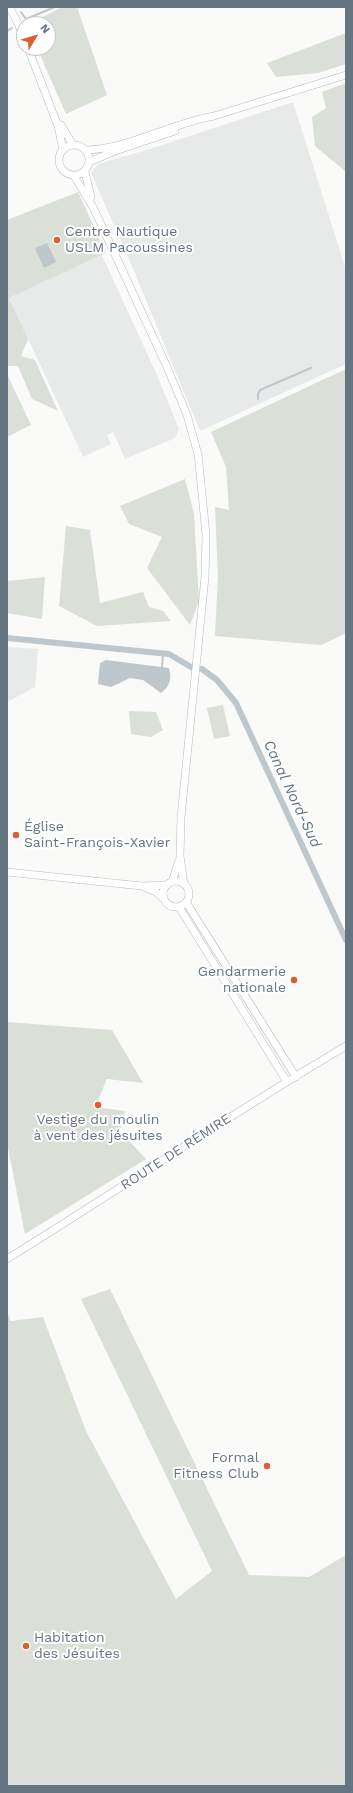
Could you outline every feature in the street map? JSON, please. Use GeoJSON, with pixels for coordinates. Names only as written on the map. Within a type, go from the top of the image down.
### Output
{"type":"FeatureCollection","features":[{"type":"Feature","properties":{"kind":"street"},"geometry":{"type":"LineString","coordinates":[[9,7],[16,19]]}},
{"type":"Feature","properties":{"kind":"street"},"geometry":{"type":"LineString","coordinates":[[31,56],[58,126],[63,150]]}},
{"type":"Feature","properties":{"kind":"street"},"geometry":{"type":"LineString","coordinates":[[89,162],[115,151],[202,122],[214,116],[346,75]]}},
{"type":"Feature","properties":{"kind":"street"},"geometry":{"type":"LineString","coordinates":[[49,101],[73,145]]}},
{"type":"Feature","properties":{"kind":"street"},"geometry":{"type":"LineString","coordinates":[[85,150],[95,150],[114,146],[199,118],[214,116]]}},
{"type":"Feature","properties":{"kind":"street"},"geometry":{"type":"LineString","coordinates":[[85,172],[74,176],[68,174],[61,168],[60,156],[63,150],[73,145],[80,146],[88,154],[89,162],[85,172],[94,209]]}},
{"type":"Feature","properties":{"kind":"street"},"geometry":{"type":"LineString","coordinates":[[74,176],[94,209],[167,367],[194,439],[206,534],[205,577],[183,783],[180,856],[184,884]]}},
{"type":"Feature","properties":{"kind":"street"},"geometry":{"type":"LineString","coordinates":[[164,899],[164,889],[170,883],[180,856]]}},
{"type":"Feature","properties":{"kind":"street"},"geometry":{"type":"LineString","coordinates":[[7,872],[142,886],[179,881],[184,884],[189,891],[186,902],[179,907]]}},
{"type":"Feature","properties":{"kind":"street"},"geometry":{"type":"LineString","coordinates":[[142,886],[156,892],[170,905],[179,907],[287,1082]]}},
{"type":"Feature","properties":{"kind":"street"},"geometry":{"type":"LineString","coordinates":[[186,902],[296,1077]]}},
{"type":"Feature","properties":{"kind":"street","name":"ROUTE DE RÉMIRE"},"geometry":{"type":"LineString","coordinates":[[7,1259],[346,1046]]}},
{"type":"Feature","properties":{"kind":"shaded area"},"geometry":{"type":"Polygon","coordinates":[[[62,7],[77,7],[107,95],[66,114],[41,56],[56,56],[56,16],[45,16],[62,7]]]}},
{"type":"Feature","properties":{"kind":"shaded area"},"geometry":{"type":"Polygon","coordinates":[[[346,33],[346,64],[318,73],[276,77],[267,63],[346,33]]]}},
{"type":"Feature","properties":{"kind":"shaded area"},"geometry":{"type":"Polygon","coordinates":[[[346,83],[346,172],[315,146],[312,117],[326,108],[322,92],[346,83]]]}},
{"type":"Feature","properties":{"kind":"shaded area"},"geometry":{"type":"Polygon","coordinates":[[[293,102],[346,270],[346,364],[200,431],[134,271],[91,173],[98,164],[150,149],[293,102]]]}},
{"type":"Feature","properties":{"kind":"shaded area","name":"Centre Nautique USLM Pacoussines"},"geometry":{"type":"Polygon","coordinates":[[[78,192],[106,253],[9,298],[28,339],[21,356],[35,360],[58,411],[32,399],[18,366],[7,366],[7,220],[78,192]]]}},
{"type":"Feature","properties":{"kind":"shaded area"},"geometry":{"type":"Polygon","coordinates":[[[47,243],[56,262],[44,268],[35,248],[47,243]]]}},
{"type":"Feature","properties":{"kind":"shaded area"},"geometry":{"type":"Polygon","coordinates":[[[102,255],[157,375],[179,429],[175,438],[125,459],[113,432],[107,435],[111,444],[83,457],[9,298],[102,255]]]}},
{"type":"Feature","properties":{"kind":"shaded area"},"geometry":{"type":"Polygon","coordinates":[[[346,369],[346,633],[321,645],[215,636],[218,576],[215,507],[229,510],[226,467],[211,432],[346,369]]]}},
{"type":"Feature","properties":{"kind":"shaded area"},"geometry":{"type":"Polygon","coordinates":[[[7,374],[31,425],[7,437],[7,374]]]}},
{"type":"Feature","properties":{"kind":"shaded area"},"geometry":{"type":"Polygon","coordinates":[[[185,479],[194,514],[199,601],[190,625],[147,568],[162,537],[129,524],[120,506],[185,479]]]}},
{"type":"Feature","properties":{"kind":"shaded area"},"geometry":{"type":"Polygon","coordinates":[[[66,526],[90,530],[100,603],[143,592],[149,607],[163,611],[171,621],[97,626],[59,606],[66,526]]]}},
{"type":"Feature","properties":{"kind":"shaded area"},"geometry":{"type":"Polygon","coordinates":[[[45,577],[42,619],[7,613],[7,581],[45,577]]]}},
{"type":"Feature","properties":{"kind":"shaded area"},"geometry":{"type":"Polygon","coordinates":[[[7,647],[38,649],[35,687],[7,702],[7,647]]]}},
{"type":"Feature","properties":{"kind":"shaded area"},"geometry":{"type":"Polygon","coordinates":[[[106,660],[169,668],[170,682],[161,693],[143,680],[130,678],[111,687],[98,684],[100,663],[106,660]]]}},
{"type":"Feature","properties":{"kind":"shaded area"},"geometry":{"type":"Polygon","coordinates":[[[223,705],[230,736],[214,739],[207,708],[223,705]]]}},
{"type":"Feature","properties":{"kind":"shaded area"},"geometry":{"type":"Polygon","coordinates":[[[129,711],[156,712],[163,730],[151,737],[131,734],[129,711]]]}},
{"type":"Feature","properties":{"kind":"shaded area"},"geometry":{"type":"Polygon","coordinates":[[[7,1022],[112,1030],[143,1083],[107,1079],[95,1107],[125,1111],[120,1131],[146,1159],[25,1234],[7,1143],[7,1022]]]}},
{"type":"Feature","properties":{"kind":"shaded area"},"geometry":{"type":"Polygon","coordinates":[[[110,1289],[249,1575],[309,1577],[346,1555],[346,1786],[7,1786],[7,1312],[11,1321],[43,1317],[86,1431],[176,1599],[212,1571],[81,1299],[110,1289]]]}},
{"type":"Feature","properties":{"kind":"waterway"},"geometry":{"type":"LineString","coordinates":[[21,12],[26,19],[55,7]]}},
{"type":"Feature","properties":{"kind":"waterway"},"geometry":{"type":"LineString","coordinates":[[7,31],[12,28]]}},
{"type":"Feature","properties":{"kind":"waterway"},"geometry":{"type":"LineString","coordinates":[[258,399],[260,390],[311,368]]}},
{"type":"Feature","properties":{"kind":"waterway","name":"Canal Nord-Sud"},"geometry":{"type":"LineString","coordinates":[[7,638],[169,654],[191,667]]}},
{"type":"Feature","properties":{"kind":"waterway"},"geometry":{"type":"LineString","coordinates":[[162,667],[163,654]]}},
{"type":"Feature","properties":{"kind":"waterway","name":"Canal Nord-Sud"},"geometry":{"type":"LineString","coordinates":[[202,669],[217,680],[236,703],[346,940]]}},
{"type":"Feature","properties":{"kind":"place","name":"Centre Nautique USLM Pacoussines"},"geometry":{"type":"Point","coordinates":[57,240]}},
{"type":"Feature","properties":{"kind":"place","name":"Église Saint-François-Xavier"},"geometry":{"type":"Point","coordinates":[16,835]}},
{"type":"Feature","properties":{"kind":"place","name":"Gendarmerie nationale"},"geometry":{"type":"Point","coordinates":[294,980]}},
{"type":"Feature","properties":{"kind":"place","name":"Vestige du moulin à vent des jésuites"},"geometry":{"type":"Point","coordinates":[98,1105]}},
{"type":"Feature","properties":{"kind":"place","name":"Formal Fitness Club"},"geometry":{"type":"Point","coordinates":[267,1466]}},
{"type":"Feature","properties":{"kind":"place","name":"Habitation des Jésuites"},"geometry":{"type":"Point","coordinates":[26,1646]}}]}
